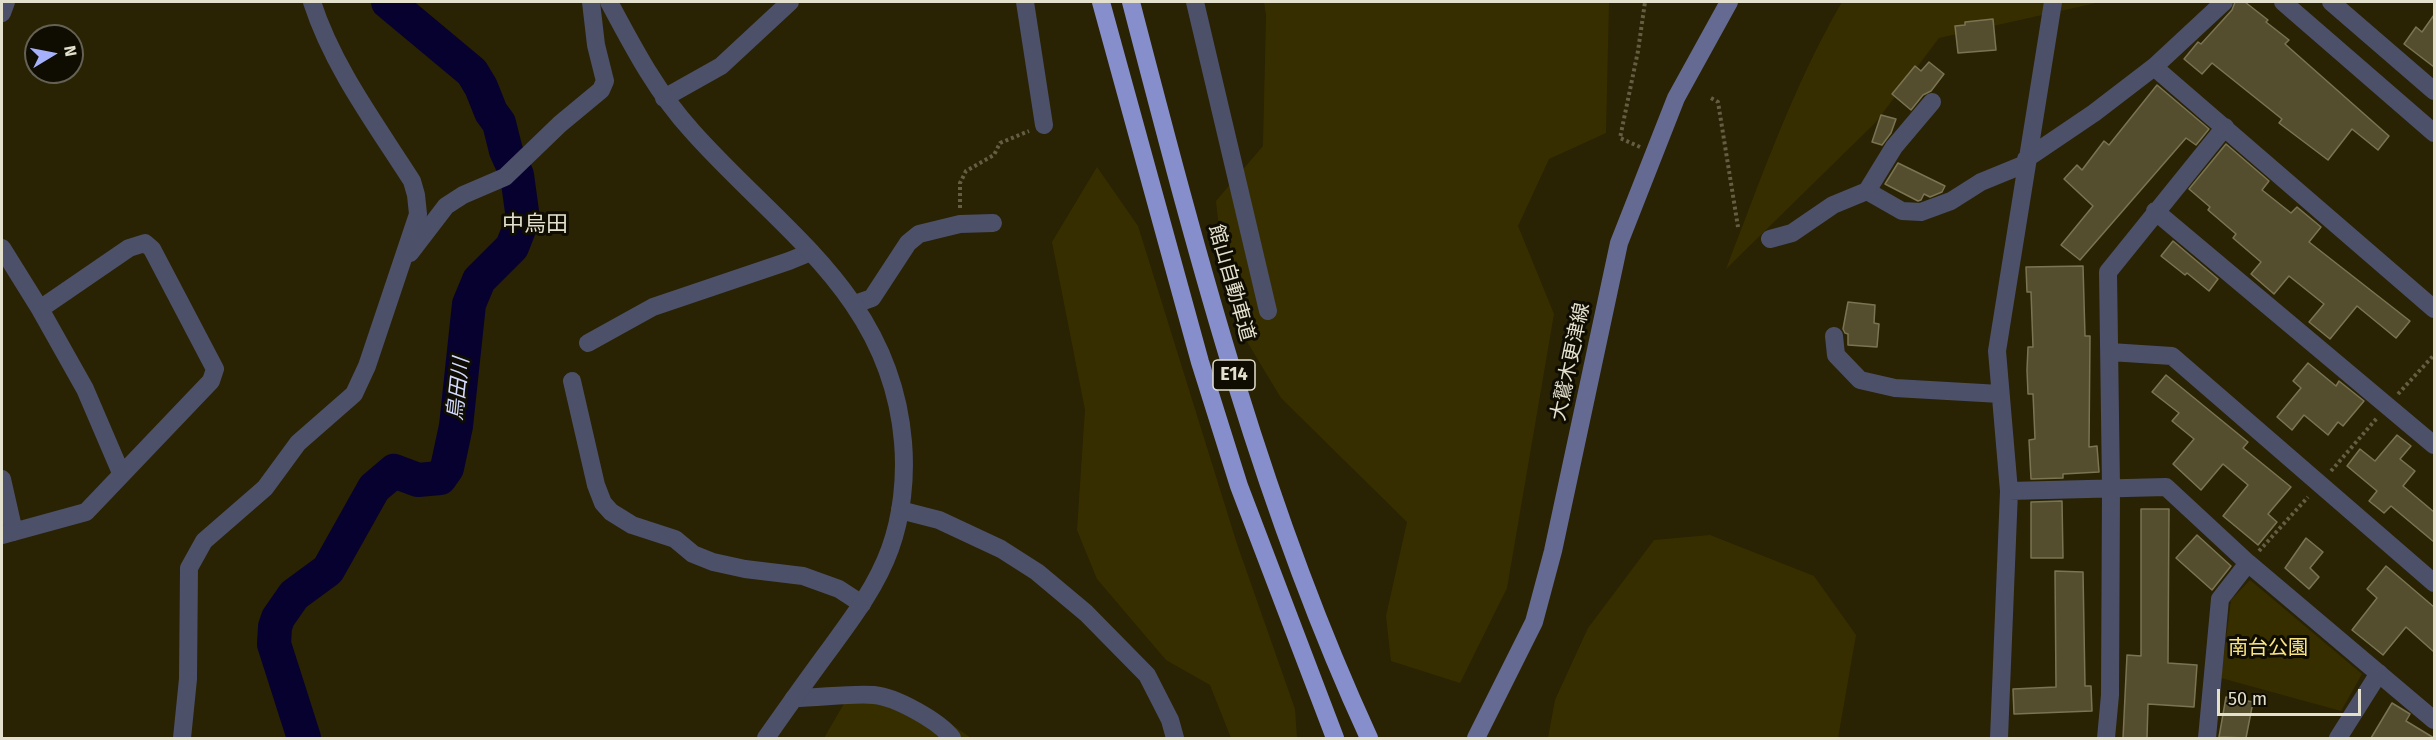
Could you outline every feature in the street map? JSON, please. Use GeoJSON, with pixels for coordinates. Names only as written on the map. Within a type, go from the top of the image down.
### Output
{"type":"FeatureCollection","features":[{"type":"Feature","properties":{"kind":"highway","name":"E14"},"geometry":{"type":"LineString","coordinates":[[1101,2],[1200,362],[1239,486],[1335,738]]}},
{"type":"Feature","properties":{"kind":"highway","name":"館山自動車道"},"geometry":{"type":"LineString","coordinates":[[1131,2],[1177,178],[1227,353],[1265,474],[1307,591],[1369,738]]}},
{"type":"Feature","properties":{"kind":"main road","name":"大鷲木更津線"},"geometry":{"type":"LineString","coordinates":[[1476,738],[1534,622],[1553,551],[1619,243],[1676,98],[1729,2]]}},
{"type":"Feature","properties":{"kind":"street"},"geometry":{"type":"LineString","coordinates":[[2,13],[6,2]]}},
{"type":"Feature","properties":{"kind":"street"},"geometry":{"type":"LineString","coordinates":[[182,738],[188,679],[189,568],[204,541],[265,488],[298,443],[354,394],[367,366],[418,214],[414,188],[329,45],[312,2]]}},
{"type":"Feature","properties":{"kind":"street"},"geometry":{"type":"LineString","coordinates":[[400,266],[446,206],[463,195],[505,177],[560,124],[601,90],[605,81],[596,45],[591,2]]}},
{"type":"Feature","properties":{"kind":"street"},"geometry":{"type":"LineString","coordinates":[[609,2],[664,98],[692,132],[811,252],[855,304],[873,336],[890,376],[901,421],[904,462],[900,510],[890,549],[862,604],[766,738]]}},
{"type":"Feature","properties":{"kind":"street"},"geometry":{"type":"LineString","coordinates":[[664,98],[722,66],[790,2]]}},
{"type":"Feature","properties":{"kind":"street"},"geometry":{"type":"LineString","coordinates":[[1025,2],[1044,125]]}},
{"type":"Feature","properties":{"kind":"street"},"geometry":{"type":"LineString","coordinates":[[1195,2],[1268,311]]}},
{"type":"Feature","properties":{"kind":"street"},"geometry":{"type":"LineString","coordinates":[[1999,738],[2009,491],[1997,351],[2053,2]]}},
{"type":"Feature","properties":{"kind":"street"},"geometry":{"type":"LineString","coordinates":[[1867,192],[1902,211],[1922,212],[1951,201],[1981,182],[2026,161],[2094,113],[2154,67],[2224,2]]}},
{"type":"Feature","properties":{"kind":"street"},"geometry":{"type":"LineString","coordinates":[[2283,2],[2434,134]]}},
{"type":"Feature","properties":{"kind":"street"},"geometry":{"type":"LineString","coordinates":[[2331,2],[2434,91]]}},
{"type":"Feature","properties":{"kind":"street"},"geometry":{"type":"LineString","coordinates":[[2154,67],[2434,309]]}},
{"type":"Feature","properties":{"kind":"street"},"geometry":{"type":"LineString","coordinates":[[1770,239],[1792,233],[1833,205],[1867,192],[1894,147],[1932,102]]}},
{"type":"Feature","properties":{"kind":"street"},"geometry":{"type":"LineString","coordinates":[[2106,738],[2110,695],[2111,487],[2108,272],[2225,127]]}},
{"type":"Feature","properties":{"kind":"street"},"geometry":{"type":"LineString","coordinates":[[2155,211],[2434,445]]}},
{"type":"Feature","properties":{"kind":"street"},"geometry":{"type":"LineString","coordinates":[[855,304],[872,298],[908,243],[919,234],[960,224],[993,223]]}},
{"type":"Feature","properties":{"kind":"street"},"geometry":{"type":"LineString","coordinates":[[2,479],[8,533],[86,512],[211,381],[214,369],[152,249],[145,243],[129,248],[40,309]]}},
{"type":"Feature","properties":{"kind":"street"},"geometry":{"type":"LineString","coordinates":[[2,249],[40,309],[85,389],[121,473]]}},
{"type":"Feature","properties":{"kind":"street"},"geometry":{"type":"LineString","coordinates":[[588,343],[653,307],[811,252]]}},
{"type":"Feature","properties":{"kind":"street"},"geometry":{"type":"LineString","coordinates":[[1834,336],[1836,355],[1860,380],[1895,388],[2000,394]]}},
{"type":"Feature","properties":{"kind":"street"},"geometry":{"type":"LineString","coordinates":[[2110,352],[2172,356],[2434,583]]}},
{"type":"Feature","properties":{"kind":"street"},"geometry":{"type":"LineString","coordinates":[[572,381],[596,485],[603,503],[611,512],[632,525],[675,539],[693,554],[713,562],[745,569],[803,576],[839,590],[862,604]]}},
{"type":"Feature","properties":{"kind":"street"},"geometry":{"type":"LineString","coordinates":[[2009,491],[2166,487],[2248,563],[2434,720]]}},
{"type":"Feature","properties":{"kind":"street"},"geometry":{"type":"LineString","coordinates":[[900,510],[939,520],[1001,549],[1036,572],[1086,613],[1147,675],[1162,704],[1175,738]]}},
{"type":"Feature","properties":{"kind":"street"},"geometry":{"type":"LineString","coordinates":[[2207,738],[2220,599],[2248,563]]}},
{"type":"Feature","properties":{"kind":"street"},"geometry":{"type":"LineString","coordinates":[[2338,738],[2379,673]]}},
{"type":"Feature","properties":{"kind":"street"},"geometry":{"type":"LineString","coordinates":[[794,698],[875,695],[925,717],[952,738]]}},
{"type":"Feature","properties":{"kind":"path"},"geometry":{"type":"LineString","coordinates":[[1645,2],[1638,51],[1620,138],[1654,155]]}},
{"type":"Feature","properties":{"kind":"path"},"geometry":{"type":"LineString","coordinates":[[1711,98],[1718,102],[1738,227]]}},
{"type":"Feature","properties":{"kind":"path"},"geometry":{"type":"LineString","coordinates":[[960,224],[960,183],[966,171],[994,155],[1000,143],[1044,125]]}},
{"type":"Feature","properties":{"kind":"path"},"geometry":{"type":"LineString","coordinates":[[2248,563],[2434,355]]}},
{"type":"Feature","properties":{"kind":"green space"},"geometry":{"type":"Polygon","coordinates":[[[1264,2],[1609,2],[1606,133],[1549,159],[1518,226],[1554,314],[1507,588],[1460,683],[1391,661],[1386,616],[1407,522],[1281,398],[1243,335],[1222,258],[1216,201],[1263,146],[1266,15],[1264,2]]]}},
{"type":"Feature","properties":{"kind":"green space"},"geometry":{"type":"Polygon","coordinates":[[[1842,2],[2096,3],[1939,38],[1876,122],[1726,269],[1793,100],[1842,2]]]}},
{"type":"Feature","properties":{"kind":"green space"},"geometry":{"type":"Polygon","coordinates":[[[1097,167],[1138,226],[1237,544],[1295,709],[1297,738],[1231,738],[1210,685],[1166,660],[1097,579],[1077,530],[1085,410],[1052,242],[1097,167]]]}},
{"type":"Feature","properties":{"kind":"green space"},"geometry":{"type":"Polygon","coordinates":[[[1710,535],[1814,576],[1856,635],[1838,738],[1548,738],[1555,700],[1588,628],[1654,540],[1710,535]]]}},
{"type":"Feature","properties":{"kind":"green space","name":"南台公園"},"geometry":{"type":"Polygon","coordinates":[[[2250,580],[2362,674],[2341,711],[2221,678],[2231,600],[2250,580]]]}},
{"type":"Feature","properties":{"kind":"green space"},"geometry":{"type":"Polygon","coordinates":[[[849,695],[937,714],[971,738],[824,738],[849,695]]]}},
{"type":"Feature","properties":{"kind":"building"},"geometry":{"type":"Polygon","coordinates":[[[2235,2],[2245,2],[2268,20],[2266,22],[2289,40],[2285,44],[2389,136],[2378,150],[2352,129],[2328,160],[2279,123],[2282,119],[2212,63],[2202,74],[2184,59],[2198,42],[2201,44],[2232,10],[2235,2]]]}},
{"type":"Feature","properties":{"kind":"building"},"geometry":{"type":"Polygon","coordinates":[[[2434,15],[2434,67],[2404,44],[2416,27],[2422,32],[2434,15]]]}},
{"type":"Feature","properties":{"kind":"building"},"geometry":{"type":"Polygon","coordinates":[[[1993,19],[1996,50],[1958,53],[1955,26],[1965,25],[1965,22],[1993,19]]]}},
{"type":"Feature","properties":{"kind":"building"},"geometry":{"type":"Polygon","coordinates":[[[1929,62],[1944,74],[1931,91],[1923,95],[1911,110],[1892,94],[1915,66],[1921,71],[1929,62]]]}},
{"type":"Feature","properties":{"kind":"building"},"geometry":{"type":"Polygon","coordinates":[[[2157,85],[2209,129],[2196,145],[2186,138],[2080,260],[2061,245],[2093,206],[2064,179],[2077,165],[2082,170],[2104,141],[2109,145],[2157,85]]]}},
{"type":"Feature","properties":{"kind":"building"},"geometry":{"type":"Polygon","coordinates":[[[1881,115],[1896,119],[1891,133],[1882,145],[1872,142],[1881,115]]]}},
{"type":"Feature","properties":{"kind":"building"},"geometry":{"type":"Polygon","coordinates":[[[2226,144],[2269,181],[2262,190],[2291,213],[2297,207],[2321,227],[2309,242],[2410,321],[2396,338],[2357,306],[2330,339],[2309,322],[2324,304],[2289,276],[2274,294],[2251,274],[2261,262],[2233,238],[2236,234],[2208,210],[2210,207],[2189,189],[2226,144]]]}},
{"type":"Feature","properties":{"kind":"building"},"geometry":{"type":"Polygon","coordinates":[[[1898,163],[1945,186],[1942,192],[1930,197],[1924,194],[1918,201],[1885,184],[1898,163]]]}},
{"type":"Feature","properties":{"kind":"building"},"geometry":{"type":"Polygon","coordinates":[[[2173,241],[2218,279],[2209,291],[2161,256],[2173,241]]]}},
{"type":"Feature","properties":{"kind":"building"},"geometry":{"type":"Polygon","coordinates":[[[2083,266],[2085,336],[2090,336],[2089,447],[2097,446],[2099,472],[2063,474],[2063,478],[2031,479],[2029,440],[2035,439],[2033,394],[2028,394],[2027,370],[2028,347],[2033,347],[2031,292],[2027,292],[2026,267],[2083,266]]]}},
{"type":"Feature","properties":{"kind":"building"},"geometry":{"type":"Polygon","coordinates":[[[1848,302],[1875,305],[1874,323],[1879,324],[1877,347],[1848,345],[1848,334],[1843,329],[1848,302]]]}},
{"type":"Feature","properties":{"kind":"building"},"geometry":{"type":"Polygon","coordinates":[[[2308,363],[2336,386],[2339,381],[2364,401],[2343,426],[2338,422],[2328,435],[2304,415],[2292,430],[2277,417],[2301,388],[2293,381],[2308,363]]]}},
{"type":"Feature","properties":{"kind":"building"},"geometry":{"type":"Polygon","coordinates":[[[2166,375],[2248,442],[2243,448],[2291,487],[2268,514],[2277,522],[2258,545],[2223,516],[2248,485],[2223,464],[2201,490],[2173,464],[2194,439],[2172,421],[2179,413],[2152,392],[2166,375]]]}},
{"type":"Feature","properties":{"kind":"building"},"geometry":{"type":"Polygon","coordinates":[[[2397,435],[2411,446],[2400,459],[2415,471],[2403,486],[2434,512],[2434,542],[2391,506],[2384,513],[2369,501],[2377,491],[2347,466],[2360,449],[2375,461],[2397,435]]]}},
{"type":"Feature","properties":{"kind":"building"},"geometry":{"type":"Polygon","coordinates":[[[2062,501],[2063,558],[2031,558],[2031,502],[2062,501]]]}},
{"type":"Feature","properties":{"kind":"building"},"geometry":{"type":"Polygon","coordinates":[[[2141,509],[2169,509],[2168,663],[2197,665],[2194,707],[2148,704],[2147,738],[2123,738],[2127,655],[2141,656],[2141,509]]]}},
{"type":"Feature","properties":{"kind":"building"},"geometry":{"type":"Polygon","coordinates":[[[2197,535],[2231,566],[2212,590],[2176,558],[2197,535]]]}},
{"type":"Feature","properties":{"kind":"building"},"geometry":{"type":"Polygon","coordinates":[[[2306,538],[2323,552],[2310,568],[2319,577],[2309,589],[2285,568],[2306,538]]]}},
{"type":"Feature","properties":{"kind":"building"},"geometry":{"type":"Polygon","coordinates":[[[2386,566],[2434,607],[2434,652],[2406,627],[2383,655],[2352,630],[2377,598],[2367,589],[2386,566]]]}},
{"type":"Feature","properties":{"kind":"building"},"geometry":{"type":"Polygon","coordinates":[[[2055,571],[2083,572],[2085,686],[2091,686],[2092,711],[2014,714],[2013,689],[2056,687],[2055,571]]]}},
{"type":"Feature","properties":{"kind":"building"},"geometry":{"type":"Polygon","coordinates":[[[2226,697],[2253,702],[2246,738],[2219,737],[2226,697]]]}},
{"type":"Feature","properties":{"kind":"building"},"geometry":{"type":"Polygon","coordinates":[[[2392,703],[2410,714],[2406,721],[2434,738],[2371,738],[2392,703]]]}},
{"type":"Feature","properties":{"kind":"waterway","name":"鳥田川"},"geometry":{"type":"LineString","coordinates":[[304,738],[274,644],[278,618],[294,595],[328,570],[374,488],[394,471],[418,480],[440,478],[447,468],[456,426],[469,304],[479,280],[512,247],[523,219],[517,175],[506,151],[499,123],[491,112],[472,72],[388,2]]}},
{"type":"Feature","properties":{"kind":"district","name":"中烏田"},"geometry":{"type":"Point","coordinates":[535,225]}}]}
